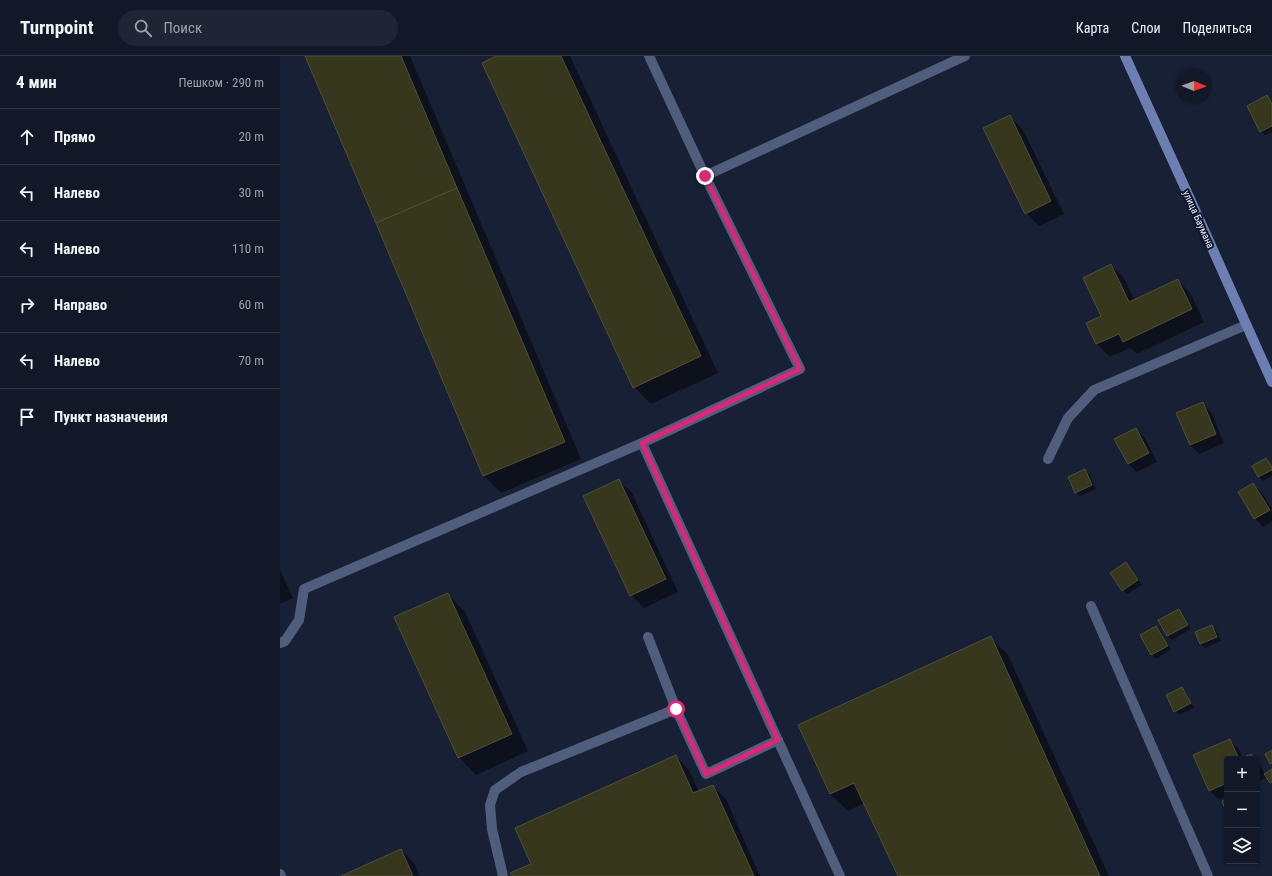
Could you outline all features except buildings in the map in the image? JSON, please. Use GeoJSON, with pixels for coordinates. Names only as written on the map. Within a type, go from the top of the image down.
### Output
{"type":"FeatureCollection","features":[{"type":"Feature","properties":{"kind":"main road","name":"улица Баумана"},"geometry":{"type":"LineString","coordinates":[[1125,56],[1272,382]]}},
{"type":"Feature","properties":{"kind":"lane"},"geometry":{"type":"LineString","coordinates":[[280,643],[285,641],[299,620],[304,589],[642,443],[800,369],[705,176],[649,56]]}},
{"type":"Feature","properties":{"kind":"lane"},"geometry":{"type":"LineString","coordinates":[[705,176],[965,56]]}},
{"type":"Feature","properties":{"kind":"lane"},"geometry":{"type":"LineString","coordinates":[[1048,459],[1068,418],[1094,390],[1246,325]]}},
{"type":"Feature","properties":{"kind":"lane"},"geometry":{"type":"LineString","coordinates":[[642,443],[840,876]]}},
{"type":"Feature","properties":{"kind":"lane"},"geometry":{"type":"LineString","coordinates":[[1090,606],[1208,876]]}},
{"type":"Feature","properties":{"kind":"lane"},"geometry":{"type":"LineString","coordinates":[[648,637],[676,709],[706,774],[778,740]]}},
{"type":"Feature","properties":{"kind":"lane"},"geometry":{"type":"LineString","coordinates":[[503,876],[492,829],[490,805],[495,790],[521,772],[676,709]]}},
{"type":"Feature","properties":{"kind":"route"},"geometry":{"type":"LineString","coordinates":[[676,709],[706,774],[778,740],[642,443],[800,369],[705,176]]}}]}
